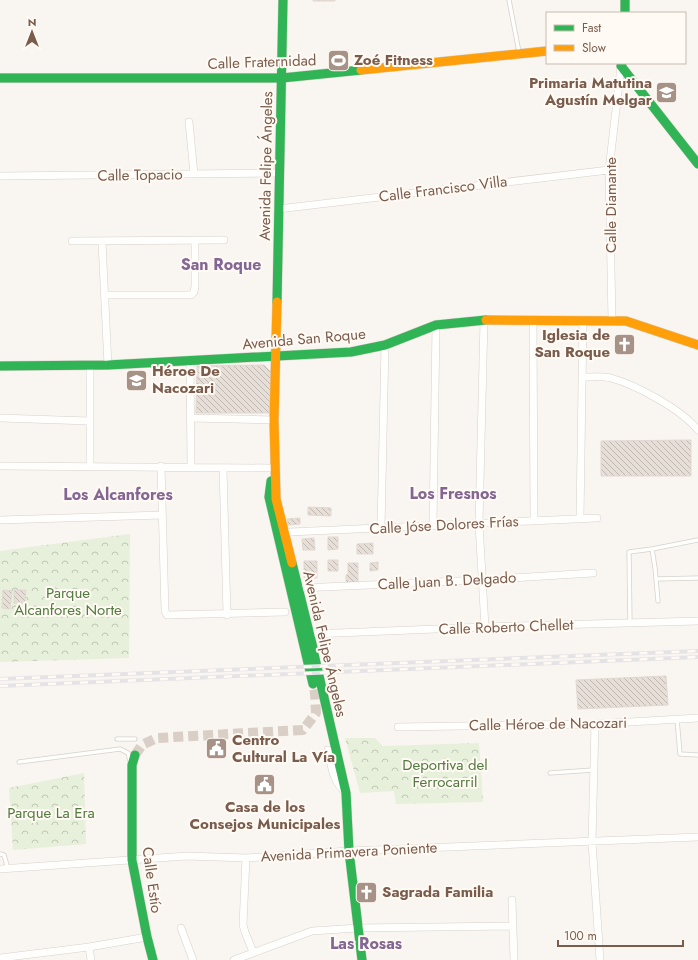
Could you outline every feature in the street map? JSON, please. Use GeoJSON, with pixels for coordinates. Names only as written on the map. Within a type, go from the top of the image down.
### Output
{"type":"FeatureCollection","features":[{"type":"Feature","properties":{"kind":"street","name":"Avenida Felipe Ángeles"},"geometry":{"type":"LineString","coordinates":[[283,0],[274,420],[276,499],[314,653],[346,793],[349,851],[362,960]]}},
{"type":"Feature","properties":{"kind":"street"},"geometry":{"type":"LineString","coordinates":[[625,0],[625,12]]}},
{"type":"Feature","properties":{"kind":"street","name":"Calle Fraternidad"},"geometry":{"type":"LineString","coordinates":[[0,78],[282,78],[546,51]]}},
{"type":"Feature","properties":{"kind":"street"},"geometry":{"type":"LineString","coordinates":[[622,64],[698,162]]}},
{"type":"Feature","properties":{"kind":"street","name":"Calle Diamante"},"geometry":{"type":"LineString","coordinates":[[612,320],[608,170],[622,64]]}},
{"type":"Feature","properties":{"kind":"street"},"geometry":{"type":"LineString","coordinates":[[189,122],[194,174]]}},
{"type":"Feature","properties":{"kind":"street","name":"Calle Francisco Villa"},"geometry":{"type":"LineString","coordinates":[[278,209],[608,170]]}},
{"type":"Feature","properties":{"kind":"street","name":"Calle Topacio"},"geometry":{"type":"LineString","coordinates":[[0,176],[279,173]]}},
{"type":"Feature","properties":{"kind":"street"},"geometry":{"type":"LineString","coordinates":[[105,295],[191,295],[194,292],[195,240]]}},
{"type":"Feature","properties":{"kind":"street"},"geometry":{"type":"LineString","coordinates":[[72,241],[224,240]]}},
{"type":"Feature","properties":{"kind":"street"},"geometry":{"type":"LineString","coordinates":[[102,242],[108,364]]}},
{"type":"Feature","properties":{"kind":"street"},"geometry":{"type":"LineString","coordinates":[[484,320],[479,524],[484,627]]}},
{"type":"Feature","properties":{"kind":"street","name":"Avenida San Roque"},"geometry":{"type":"LineString","coordinates":[[0,366],[90,365],[276,357],[351,352],[385,345],[436,325],[484,320],[626,321],[698,345]]}},
{"type":"Feature","properties":{"kind":"street"},"geometry":{"type":"LineString","coordinates":[[533,320],[534,521]]}},
{"type":"Feature","properties":{"kind":"street"},"geometry":{"type":"LineString","coordinates":[[580,518],[583,320]]}},
{"type":"Feature","properties":{"kind":"street"},"geometry":{"type":"LineString","coordinates":[[433,526],[436,325]]}},
{"type":"Feature","properties":{"kind":"street"},"geometry":{"type":"LineString","coordinates":[[381,528],[385,345]]}},
{"type":"Feature","properties":{"kind":"street"},"geometry":{"type":"LineString","coordinates":[[190,360],[191,467]]}},
{"type":"Feature","properties":{"kind":"street"},"geometry":{"type":"LineString","coordinates":[[90,365],[90,466]]}},
{"type":"Feature","properties":{"kind":"street"},"geometry":{"type":"LineString","coordinates":[[583,377],[610,377],[634,387],[667,405],[689,421],[698,430]]}},
{"type":"Feature","properties":{"kind":"street"},"geometry":{"type":"LineString","coordinates":[[0,418],[89,421]]}},
{"type":"Feature","properties":{"kind":"street"},"geometry":{"type":"LineString","coordinates":[[190,418],[274,420]]}},
{"type":"Feature","properties":{"kind":"street","name":"Avenida Felipe Ángeles"},"geometry":{"type":"LineString","coordinates":[[274,454],[269,497],[313,684]]}},
{"type":"Feature","properties":{"kind":"street"},"geometry":{"type":"LineString","coordinates":[[0,466],[272,468]]}},
{"type":"Feature","properties":{"kind":"street"},"geometry":{"type":"LineString","coordinates":[[161,466],[165,610],[167,615],[227,615],[285,612]]}},
{"type":"Feature","properties":{"kind":"street"},"geometry":{"type":"LineString","coordinates":[[223,468],[227,615]]}},
{"type":"Feature","properties":{"kind":"street"},"geometry":{"type":"LineString","coordinates":[[0,520],[162,515]]}},
{"type":"Feature","properties":{"kind":"street","name":"Calle Jóse Dolores Frías"},"geometry":{"type":"LineString","coordinates":[[290,532],[597,518]]}},
{"type":"Feature","properties":{"kind":"street","name":"Calle Juan B. Delgado"},"geometry":{"type":"LineString","coordinates":[[301,588],[482,580],[593,572]]}},
{"type":"Feature","properties":{"kind":"street","name":"Calle Roberto Chellet"},"geometry":{"type":"LineString","coordinates":[[313,634],[484,627],[698,621]]}},
{"type":"Feature","properties":{"kind":"street","name":"Calle Héroe de Nacozari"},"geometry":{"type":"LineString","coordinates":[[398,726],[595,724],[698,718]]}},
{"type":"Feature","properties":{"kind":"street"},"geometry":{"type":"LineString","coordinates":[[595,724],[592,842],[600,960]]}},
{"type":"Feature","properties":{"kind":"street"},"geometry":{"type":"LineString","coordinates":[[328,750],[334,779],[339,787],[346,793]]}},
{"type":"Feature","properties":{"kind":"street","name":"Calle Estío"},"geometry":{"type":"LineString","coordinates":[[135,755],[132,765],[132,860],[153,960]]}},
{"type":"Feature","properties":{"kind":"street","name":"Avenida Primavera Poniente"},"geometry":{"type":"LineString","coordinates":[[4,869],[187,856],[246,858],[349,851],[698,837]]}},
{"type":"Feature","properties":{"kind":"street"},"geometry":{"type":"LineString","coordinates":[[246,858],[244,928],[253,952]]}},
{"type":"Feature","properties":{"kind":"street"},"geometry":{"type":"LineString","coordinates":[[512,900],[514,960]]}},
{"type":"Feature","properties":{"kind":"street"},"geometry":{"type":"LineString","coordinates":[[234,960],[312,931],[358,928],[512,926]]}},
{"type":"Feature","properties":{"kind":"street"},"geometry":{"type":"LineString","coordinates":[[181,928],[192,960]]}},
{"type":"Feature","properties":{"kind":"street"},"geometry":{"type":"LineString","coordinates":[[0,958],[89,947],[147,937]]}},
{"type":"Feature","properties":{"kind":"street"},"geometry":{"type":"LineString","coordinates":[[89,947],[91,960]]}},
{"type":"Feature","properties":{"kind":"lane"},"geometry":{"type":"LineString","coordinates":[[509,0],[519,53]]}},
{"type":"Feature","properties":{"kind":"lane"},"geometry":{"type":"LineString","coordinates":[[630,623],[629,552],[698,540]]}},
{"type":"Feature","properties":{"kind":"lane"},"geometry":{"type":"LineString","coordinates":[[652,549],[658,601]]}},
{"type":"Feature","properties":{"kind":"lane"},"geometry":{"type":"LineString","coordinates":[[656,579],[698,578]]}},
{"type":"Feature","properties":{"kind":"lane"},"geometry":{"type":"LineString","coordinates":[[677,719],[680,754],[698,755]]}},
{"type":"Feature","properties":{"kind":"lane"},"geometry":{"type":"LineString","coordinates":[[117,739],[135,739]]}},
{"type":"Feature","properties":{"kind":"lane"},"geometry":{"type":"LineString","coordinates":[[19,762],[120,749],[128,753],[132,765]]}},
{"type":"Feature","properties":{"kind":"lane"},"geometry":{"type":"LineString","coordinates":[[550,773],[593,770]]}},
{"type":"Feature","properties":{"kind":"lane"},"geometry":{"type":"LineString","coordinates":[[0,854],[4,855],[6,858],[4,869]]}},
{"type":"Feature","properties":{"kind":"green space","name":"Parque Alcanfores Norte"},"geometry":{"type":"Polygon","coordinates":[[[130,534],[129,658],[0,662],[0,551],[130,534]]]}},
{"type":"Feature","properties":{"kind":"green space","name":"Deportiva del Ferrocarril"},"geometry":{"type":"Polygon","coordinates":[[[345,738],[375,738],[383,746],[479,743],[483,802],[396,804],[394,791],[360,793],[345,738]]]}},
{"type":"Feature","properties":{"kind":"green space","name":"Parque La Era"},"geometry":{"type":"Polygon","coordinates":[[[84,773],[86,844],[13,850],[9,788],[84,773]]]}},
{"type":"Feature","properties":{"kind":"building"},"geometry":{"type":"Polygon","coordinates":[[[335,0],[335,1],[313,1],[335,0]]]}},
{"type":"Feature","properties":{"kind":"building"},"geometry":{"type":"Polygon","coordinates":[[[264,365],[271,372],[270,413],[196,413],[197,366],[264,365]]]}},
{"type":"Feature","properties":{"kind":"building"},"geometry":{"type":"Polygon","coordinates":[[[691,440],[691,476],[601,476],[601,441],[691,440]]]}},
{"type":"Feature","properties":{"kind":"building"},"geometry":{"type":"Polygon","coordinates":[[[308,507],[331,508],[331,516],[308,515],[308,507]]]}},
{"type":"Feature","properties":{"kind":"building"},"geometry":{"type":"Polygon","coordinates":[[[300,518],[300,524],[288,525],[287,519],[300,518]]]}},
{"type":"Feature","properties":{"kind":"building"},"geometry":{"type":"Polygon","coordinates":[[[328,537],[338,537],[338,549],[328,550],[328,537]]]}},
{"type":"Feature","properties":{"kind":"building"},"geometry":{"type":"Polygon","coordinates":[[[314,538],[315,550],[303,550],[302,539],[314,538]]]}},
{"type":"Feature","properties":{"kind":"building"},"geometry":{"type":"Polygon","coordinates":[[[373,543],[373,554],[357,554],[357,544],[373,543]]]}},
{"type":"Feature","properties":{"kind":"building"},"geometry":{"type":"Polygon","coordinates":[[[328,560],[338,560],[338,571],[328,571],[328,560]]]}},
{"type":"Feature","properties":{"kind":"building"},"geometry":{"type":"Polygon","coordinates":[[[304,561],[317,561],[317,578],[304,578],[304,561]]]}},
{"type":"Feature","properties":{"kind":"building"},"geometry":{"type":"Polygon","coordinates":[[[378,562],[378,570],[370,571],[370,563],[378,562]]]}},
{"type":"Feature","properties":{"kind":"building"},"geometry":{"type":"Polygon","coordinates":[[[348,563],[358,563],[358,583],[346,583],[348,563]]]}},
{"type":"Feature","properties":{"kind":"building"},"geometry":{"type":"Polygon","coordinates":[[[3,590],[12,591],[10,609],[2,608],[3,590]]]}},
{"type":"Feature","properties":{"kind":"building"},"geometry":{"type":"Polygon","coordinates":[[[14,590],[26,590],[25,603],[14,603],[14,590]]]}},
{"type":"Feature","properties":{"kind":"building"},"geometry":{"type":"Polygon","coordinates":[[[666,676],[668,705],[578,709],[576,680],[666,676]]]}},
{"type":"Feature","properties":{"kind":"tunnel"},"geometry":{"type":"LineString","coordinates":[[135,755],[142,745],[157,738],[303,730],[316,713],[313,684]]}},
{"type":"Feature","properties":{"kind":"railway"},"geometry":{"type":"LineString","coordinates":[[0,679],[698,651]]}},
{"type":"Feature","properties":{"kind":"railway"},"geometry":{"type":"LineString","coordinates":[[0,686],[698,657]]}},
{"type":"Feature","properties":{"kind":"traffic: fast"},"geometry":{"type":"LineString","coordinates":[[277,302],[283,0]]}},
{"type":"Feature","properties":{"kind":"traffic: fast"},"geometry":{"type":"LineString","coordinates":[[625,0],[625,12]]}},
{"type":"Feature","properties":{"kind":"traffic: fast"},"geometry":{"type":"LineString","coordinates":[[622,64],[621,66],[698,164]]}},
{"type":"Feature","properties":{"kind":"traffic: fast"},"geometry":{"type":"LineString","coordinates":[[0,78],[282,78],[361,70]]}},
{"type":"Feature","properties":{"kind":"traffic: fast"},"geometry":{"type":"LineString","coordinates":[[0,366],[108,365],[351,352],[385,345],[436,325],[486,320]]}},
{"type":"Feature","properties":{"kind":"traffic: fast"},"geometry":{"type":"LineString","coordinates":[[271,481],[269,497],[313,684]]}},
{"type":"Feature","properties":{"kind":"traffic: fast"},"geometry":{"type":"LineString","coordinates":[[292,563],[314,652]]}},
{"type":"Feature","properties":{"kind":"traffic: fast"},"geometry":{"type":"LineString","coordinates":[[314,654],[346,793],[349,851],[362,960]]}},
{"type":"Feature","properties":{"kind":"traffic: fast"},"geometry":{"type":"LineString","coordinates":[[135,755],[132,765],[132,860],[153,960]]}},
{"type":"Feature","properties":{"kind":"traffic: slow"},"geometry":{"type":"LineString","coordinates":[[361,70],[546,51]]}},
{"type":"Feature","properties":{"kind":"traffic: slow"},"geometry":{"type":"LineString","coordinates":[[277,302],[274,420],[276,499],[292,563]]}},
{"type":"Feature","properties":{"kind":"traffic: slow"},"geometry":{"type":"LineString","coordinates":[[486,320],[626,321],[698,345]]}},
{"type":"Feature","properties":{"kind":"place","name":"Zoé Fitness"},"geometry":{"type":"Point","coordinates":[339,60]}},
{"type":"Feature","properties":{"kind":"place","name":"Primaria Matutina Agustín Melgar"},"geometry":{"type":"Point","coordinates":[667,92]}},
{"type":"Feature","properties":{"kind":"place","name":"Iglesia de San Roque"},"geometry":{"type":"Point","coordinates":[625,344]}},
{"type":"Feature","properties":{"kind":"place","name":"Héroe De Nacozari"},"geometry":{"type":"Point","coordinates":[136,380]}},
{"type":"Feature","properties":{"kind":"place","name":"Centro Cultural La Vía"},"geometry":{"type":"Point","coordinates":[217,749]}},
{"type":"Feature","properties":{"kind":"place","name":"Casa de los Consejos Municipales"},"geometry":{"type":"Point","coordinates":[265,784]}},
{"type":"Feature","properties":{"kind":"place","name":"Sagrada Familia"},"geometry":{"type":"Point","coordinates":[366,892]}},
{"type":"Feature","properties":{"kind":"district","name":"San Roque"},"geometry":{"type":"Point","coordinates":[221,264]}},
{"type":"Feature","properties":{"kind":"district","name":"Los Fresnos"},"geometry":{"type":"Point","coordinates":[453,493]}},
{"type":"Feature","properties":{"kind":"district","name":"Los Alcanfores"},"geometry":{"type":"Point","coordinates":[118,494]}},
{"type":"Feature","properties":{"kind":"district","name":"Las Rosas"},"geometry":{"type":"Point","coordinates":[366,943]}}]}
